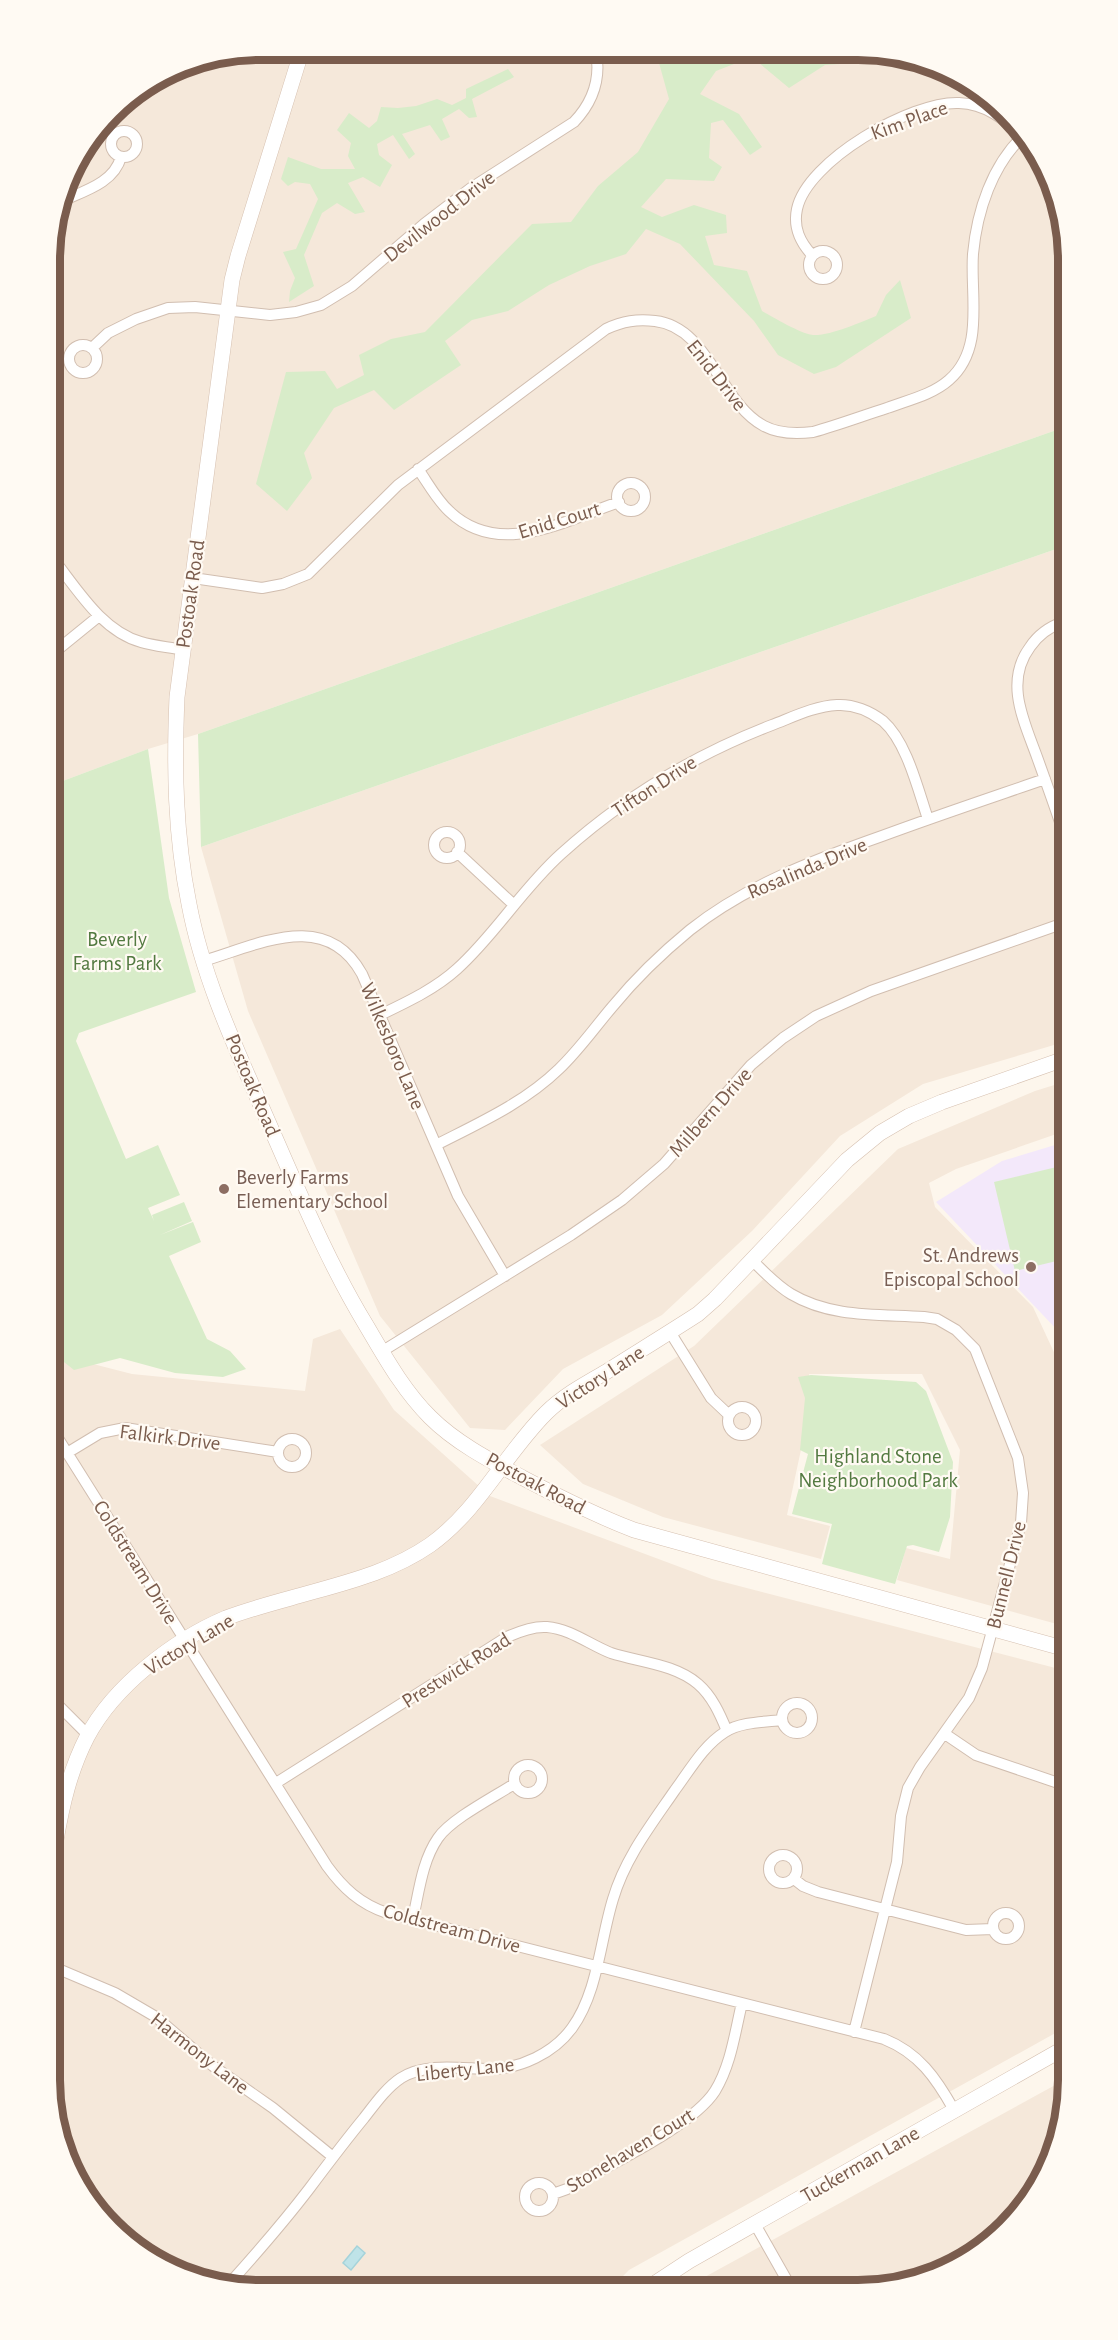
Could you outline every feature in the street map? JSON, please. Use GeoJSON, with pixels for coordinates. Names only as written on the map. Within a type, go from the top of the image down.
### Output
{"type":"FeatureCollection","features":[{"type":"Feature","properties":{"kind":"street","name":"Postoak Road"},"geometry":{"type":"LineString","coordinates":[[299,60],[238,256],[227,310],[183,650],[174,766],[180,854],[189,906],[203,961],[239,1054],[315,1230],[355,1309],[415,1401],[432,1419],[466,1446],[502,1467],[578,1507],[634,1530],[1058,1647]]}},
{"type":"Feature","properties":{"kind":"street","name":"Devilwood Drive"},"geometry":{"type":"LineString","coordinates":[[92,348],[108,333],[155,311],[181,306],[270,315],[283,314],[309,309],[336,297],[461,195],[574,122],[594,93],[598,71],[597,60]]}},
{"type":"Feature","properties":{"kind":"street","name":"Kim Place"},"geometry":{"type":"LineString","coordinates":[[812,255],[802,244],[797,227],[797,209],[810,183],[840,154],[867,133],[882,125],[925,110],[958,102],[990,110]]}},
{"type":"Feature","properties":{"kind":"street","name":"Enid Drive"},"geometry":{"type":"LineString","coordinates":[[193,578],[262,588],[284,584],[302,577],[324,560],[378,502],[418,469],[606,330],[619,323],[633,320],[661,321],[679,329],[694,343],[750,416],[764,426],[781,432],[799,434],[813,432],[932,391],[956,374],[969,350],[973,337],[973,257],[980,212],[1001,164],[1019,141]]}},
{"type":"Feature","properties":{"kind":"street"},"geometry":{"type":"LineString","coordinates":[[71,197],[106,179],[115,171],[121,158]]}},
{"type":"Feature","properties":{"kind":"street","name":"Enid Court"},"geometry":{"type":"LineString","coordinates":[[418,469],[439,500],[460,520],[483,532],[502,536],[531,533],[619,502]]}},
{"type":"Feature","properties":{"kind":"street"},"geometry":{"type":"LineString","coordinates":[[60,567],[99,616],[121,634],[142,643],[183,650]]}},
{"type":"Feature","properties":{"kind":"street"},"geometry":{"type":"LineString","coordinates":[[60,648],[99,616]]}},
{"type":"Feature","properties":{"kind":"street"},"geometry":{"type":"LineString","coordinates":[[1058,624],[1048,629],[1031,645],[1024,656],[1017,676],[1020,708],[1058,815]]}},
{"type":"Feature","properties":{"kind":"street","name":"Tifton Drive"},"geometry":{"type":"LineString","coordinates":[[380,1015],[416,997],[458,969],[513,903],[560,855],[640,792],[669,773],[729,742],[792,717],[824,707],[849,705],[872,714],[888,726],[902,748],[928,819]]}},
{"type":"Feature","properties":{"kind":"street","name":"Rosalinda Drive"},"geometry":{"type":"LineString","coordinates":[[436,1144],[496,1115],[538,1087],[560,1068],[647,968],[692,929],[725,906],[784,873],[928,819],[1045,779]]}},
{"type":"Feature","properties":{"kind":"street"},"geometry":{"type":"LineString","coordinates":[[457,852],[513,903]]}},
{"type":"Feature","properties":{"kind":"street","name":"Milbern Drive"},"geometry":{"type":"LineString","coordinates":[[381,1352],[584,1227],[636,1190],[664,1164],[751,1065],[783,1038],[816,1016],[871,991],[1058,925]]}},
{"type":"Feature","properties":{"kind":"street","name":"Wilkesboro Lane"},"geometry":{"type":"LineString","coordinates":[[203,961],[281,937],[301,935],[317,936],[328,940],[348,956],[362,974],[458,1196],[505,1275]]}},
{"type":"Feature","properties":{"kind":"street","name":"Victory Lane"},"geometry":{"type":"LineString","coordinates":[[60,1822],[71,1774],[88,1735],[104,1711],[136,1676],[185,1641],[224,1619],[367,1577],[412,1556],[459,1521],[478,1501],[538,1421],[568,1395],[670,1332],[706,1306],[847,1160],[880,1133],[909,1116],[942,1102],[1058,1061]]}},
{"type":"Feature","properties":{"kind":"street","name":"Bunnell Drive"},"geometry":{"type":"LineString","coordinates":[[752,1260],[789,1293],[817,1306],[842,1312],[933,1318],[956,1330],[975,1349],[1018,1458],[1023,1493],[1021,1523],[982,1668],[969,1698],[920,1767],[908,1788],[902,1816],[897,1862],[854,2032]]}},
{"type":"Feature","properties":{"kind":"street"},"geometry":{"type":"LineString","coordinates":[[670,1332],[711,1398],[729,1415]]}},
{"type":"Feature","properties":{"kind":"street","name":"Falkirk Drive"},"geometry":{"type":"LineString","coordinates":[[67,1453],[100,1433],[125,1428],[278,1452]]}},
{"type":"Feature","properties":{"kind":"street","name":"Coldstream Drive"},"geometry":{"type":"LineString","coordinates":[[60,1442],[327,1866],[355,1897],[376,1909],[884,2039],[909,2051],[928,2068],[954,2110]]}},
{"type":"Feature","properties":{"kind":"street","name":"Prestwick Road"},"geometry":{"type":"LineString","coordinates":[[276,1784],[507,1637],[530,1628],[548,1627],[562,1630],[611,1653],[685,1676],[698,1684],[711,1699],[727,1731]]}},
{"type":"Feature","properties":{"kind":"street"},"geometry":{"type":"LineString","coordinates":[[60,1707],[88,1735]]}},
{"type":"Feature","properties":{"kind":"street","name":"Liberty Lane"},"geometry":{"type":"LineString","coordinates":[[234,2278],[276,2230],[372,2107],[395,2083],[410,2074],[431,2068],[493,2069],[509,2066],[524,2062],[560,2041],[578,2018],[588,1998],[613,1900],[634,1850],[699,1757],[713,1741],[727,1731],[742,1726],[782,1720]]}},
{"type":"Feature","properties":{"kind":"street"},"geometry":{"type":"LineString","coordinates":[[945,1734],[976,1755],[1058,1783]]}},
{"type":"Feature","properties":{"kind":"street"},"geometry":{"type":"LineString","coordinates":[[413,1918],[425,1865],[437,1839],[449,1826],[514,1784]]}},
{"type":"Feature","properties":{"kind":"street"},"geometry":{"type":"LineString","coordinates":[[794,1879],[803,1886],[818,1892],[966,1930],[993,1929]]}},
{"type":"Feature","properties":{"kind":"street","name":"Harmony Lane"},"geometry":{"type":"LineString","coordinates":[[60,1970],[115,1993],[156,2017],[213,2066],[273,2108],[333,2157]]}},
{"type":"Feature","properties":{"kind":"street","name":"Stonehaven Court"},"geometry":{"type":"LineString","coordinates":[[553,2194],[666,2132],[690,2117],[702,2106],[715,2091],[723,2075],[742,2003]]}},
{"type":"Feature","properties":{"kind":"street","name":"Tuckerman Lane"},"geometry":{"type":"LineString","coordinates":[[660,2280],[689,2261],[1058,2052]]}},
{"type":"Feature","properties":{"kind":"street"},"geometry":{"type":"LineString","coordinates":[[755,2224],[787,2280]]}},
{"type":"Feature","properties":{"kind":"shaded area"},"geometry":{"type":"Polygon","coordinates":[[[260,60],[858,60],[897,64],[947,81],[990,110],[1017,138],[1043,183],[1056,234],[1058,429],[198,734],[148,749],[60,782],[60,247],[67,208],[81,171],[101,138],[138,101],[183,75],[221,64],[260,60]]]}},
{"type":"Feature","properties":{"kind":"shaded area"},"geometry":{"type":"Polygon","coordinates":[[[1058,548],[1058,1044],[923,1084],[840,1136],[752,1231],[662,1315],[563,1369],[505,1430],[470,1428],[380,1316],[248,1011],[201,847],[1058,548]]]}},
{"type":"Feature","properties":{"kind":"shaded area"},"geometry":{"type":"Polygon","coordinates":[[[1058,1084],[1058,1133],[956,1169],[929,1183],[935,1207],[1033,1307],[1058,1361],[1058,1624],[897,1580],[906,1548],[950,1559],[960,1450],[922,1374],[809,1374],[805,1431],[787,1515],[830,1526],[821,1559],[663,1517],[583,1484],[540,1445],[694,1346],[898,1149],[1035,1091],[1058,1084]]]}},
{"type":"Feature","properties":{"kind":"shaded area","name":"St. Andrews Episcopal School"},"geometry":{"type":"Polygon","coordinates":[[[1058,1144],[1058,1331],[936,1202],[1002,1161],[1058,1144]]]}},
{"type":"Feature","properties":{"kind":"shaded area"},"geometry":{"type":"Polygon","coordinates":[[[340,1329],[394,1410],[490,1496],[712,1579],[1058,1669],[1058,2032],[629,2270],[619,2280],[247,2280],[195,2269],[171,2259],[149,2246],[118,2222],[101,2202],[75,2157],[67,2132],[60,2080],[60,1356],[132,1374],[305,1391],[313,1339],[340,1329]]]}},
{"type":"Feature","properties":{"kind":"shaded area"},"geometry":{"type":"Polygon","coordinates":[[[1058,2083],[1051,2132],[1043,2157],[1031,2180],[1017,2202],[990,2230],[947,2259],[910,2273],[884,2278],[699,2280],[1058,2083]]]}},
{"type":"Feature","properties":{"kind":"green space"},"geometry":{"type":"Polygon","coordinates":[[[658,60],[744,60],[716,71],[700,94],[739,114],[762,147],[750,155],[723,120],[711,123],[709,158],[722,167],[714,181],[666,179],[641,207],[662,217],[694,205],[726,215],[727,233],[705,236],[714,265],[747,271],[762,311],[801,331],[820,335],[876,316],[886,295],[900,280],[911,318],[836,367],[814,374],[778,355],[754,321],[680,244],[646,229],[626,254],[590,266],[549,285],[508,311],[472,320],[445,341],[461,365],[394,410],[374,390],[334,408],[304,453],[312,478],[287,511],[256,484],[286,372],[325,371],[337,389],[364,375],[359,355],[391,339],[425,332],[532,224],[571,222],[598,186],[638,152],[669,99],[658,60]]]}},
{"type":"Feature","properties":{"kind":"green space"},"geometry":{"type":"Polygon","coordinates":[[[756,60],[877,61],[825,65],[789,88],[756,60]]]}},
{"type":"Feature","properties":{"kind":"green space"},"geometry":{"type":"Polygon","coordinates":[[[508,69],[514,77],[472,99],[477,117],[469,118],[459,109],[442,119],[450,137],[441,141],[430,125],[402,134],[415,154],[409,159],[393,135],[377,144],[379,155],[392,165],[380,187],[363,177],[348,183],[365,212],[355,214],[337,203],[322,213],[304,255],[314,286],[289,302],[295,278],[283,252],[296,249],[318,199],[310,184],[295,182],[288,186],[281,179],[288,157],[321,169],[355,169],[348,156],[351,143],[337,130],[349,113],[369,128],[377,121],[381,107],[416,106],[437,99],[452,105],[466,98],[466,89],[508,69]]]}},
{"type":"Feature","properties":{"kind":"green space"},"geometry":{"type":"Polygon","coordinates":[[[1058,429],[1058,548],[201,847],[198,734],[1058,429]]]}},
{"type":"Feature","properties":{"kind":"green space","name":"Beverly Farms Park"},"geometry":{"type":"Polygon","coordinates":[[[148,749],[169,898],[196,992],[79,1033],[76,1041],[126,1159],[158,1145],[180,1195],[148,1208],[154,1221],[152,1215],[184,1202],[192,1221],[160,1235],[193,1222],[201,1242],[169,1256],[207,1339],[230,1351],[246,1369],[223,1377],[175,1373],[120,1358],[74,1370],[60,1359],[60,782],[148,749]]]}},
{"type":"Feature","properties":{"kind":"green space"},"geometry":{"type":"Polygon","coordinates":[[[1058,1167],[1058,1261],[1015,1271],[994,1182],[1058,1167]]]}},
{"type":"Feature","properties":{"kind":"green space","name":"Highland Stone Neighborhood Park"},"geometry":{"type":"Polygon","coordinates":[[[811,1375],[916,1382],[926,1391],[953,1462],[950,1517],[939,1552],[913,1545],[907,1546],[895,1584],[822,1564],[832,1524],[792,1514],[808,1454],[800,1450],[805,1398],[798,1377],[811,1375]]]}},
{"type":"Feature","properties":{"kind":"water"},"geometry":{"type":"Polygon","coordinates":[[[357,2246],[365,2253],[351,2270],[343,2263],[357,2246]]]}},
{"type":"Feature","properties":{"kind":"place","name":"Beverly Farms Elementary School"},"geometry":{"type":"Point","coordinates":[224,1189]}},
{"type":"Feature","properties":{"kind":"place","name":"St. Andrews Episcopal School"},"geometry":{"type":"Point","coordinates":[1031,1267]}}]}
